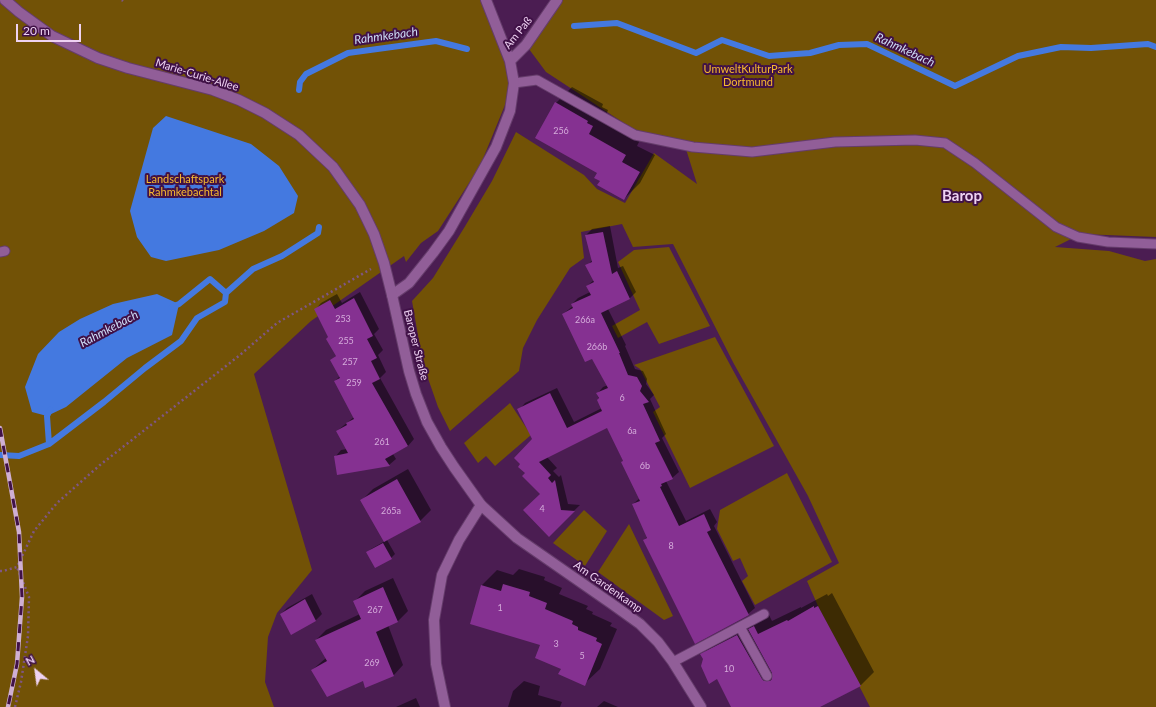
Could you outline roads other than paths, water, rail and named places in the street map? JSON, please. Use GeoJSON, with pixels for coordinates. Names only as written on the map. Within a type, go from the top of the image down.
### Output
{"type":"FeatureCollection","features":[{"type":"Feature","properties":{"kind":"street","name":"Marie-Curie-Allee"},"geometry":{"type":"LineString","coordinates":[[5,0],[52,36],[98,58],[128,68],[213,90],[239,100],[265,113],[299,135],[333,168],[360,204],[374,234],[384,263],[392,295]]}},
{"type":"Feature","properties":{"kind":"street"},"geometry":{"type":"LineString","coordinates":[[392,295],[409,283],[449,231],[496,147],[510,111],[514,83],[510,61],[486,0]]}},
{"type":"Feature","properties":{"kind":"street","name":"Am Paß"},"geometry":{"type":"LineString","coordinates":[[510,61],[526,45],[557,0]]}},
{"type":"Feature","properties":{"kind":"street","name":"Baroper Straße"},"geometry":{"type":"LineString","coordinates":[[392,295],[409,371],[427,422],[443,451],[481,506]]}},
{"type":"Feature","properties":{"kind":"street"},"geometry":{"type":"LineString","coordinates":[[445,707],[436,664],[434,620],[442,575],[459,540],[481,506]]}},
{"type":"Feature","properties":{"kind":"street","name":"Am Gardenkamp"},"geometry":{"type":"LineString","coordinates":[[481,506],[517,538],[640,624],[658,642],[673,662],[701,707]]}},
{"type":"Feature","properties":{"kind":"lane"},"geometry":{"type":"LineString","coordinates":[[514,83],[537,80],[635,135],[693,148],[752,152],[835,142],[916,140],[945,143],[975,163],[1056,227],[1078,237],[1108,242],[1156,244]]}},
{"type":"Feature","properties":{"kind":"lane"},"geometry":{"type":"LineString","coordinates":[[673,662],[764,614]]}},
{"type":"Feature","properties":{"kind":"lane"},"geometry":{"type":"LineString","coordinates":[[740,627],[766,676]]}},
{"type":"Feature","properties":{"kind":"water"},"geometry":{"type":"Polygon","coordinates":[[[166,116],[251,144],[279,166],[298,196],[294,213],[264,231],[219,250],[166,261],[151,257],[137,237],[130,211],[153,128],[166,116]]]}},
{"type":"Feature","properties":{"kind":"water"},"geometry":{"type":"Polygon","coordinates":[[[157,294],[179,304],[172,335],[127,358],[66,407],[47,416],[32,412],[25,387],[38,354],[59,332],[80,319],[113,304],[157,294]]]}},
{"type":"Feature","properties":{"kind":"waterway","name":"Rahmkebach"},"geometry":{"type":"LineString","coordinates":[[574,26],[617,23],[696,53],[722,40],[769,56],[810,53],[839,45],[867,44],[955,86],[1018,56],[1061,47],[1091,48],[1148,44],[1156,47]]}},
{"type":"Feature","properties":{"kind":"waterway","name":"Rahmkebach"},"geometry":{"type":"LineString","coordinates":[[299,90],[300,82],[306,74],[348,53],[436,41],[467,49]]}},
{"type":"Feature","properties":{"kind":"waterway","name":"Rahmkebach"},"geometry":{"type":"LineString","coordinates":[[172,307],[179,304],[210,279],[226,293],[253,269],[282,256],[318,233],[319,227]]}},
{"type":"Feature","properties":{"kind":"waterway","name":"Rahmkebach"},"geometry":{"type":"LineString","coordinates":[[49,444],[181,341],[197,318],[225,302],[226,293]]}},
{"type":"Feature","properties":{"kind":"waterway","name":"Rahmkebach"},"geometry":{"type":"LineString","coordinates":[[0,455],[19,456],[49,444],[47,416],[50,410]]}},
{"type":"Feature","properties":{"kind":"railway"},"geometry":{"type":"LineString","coordinates":[[0,428],[19,532],[22,597],[17,664],[8,707]]}},
{"type":"Feature","properties":{"kind":"district","name":"Barop"},"geometry":{"type":"Point","coordinates":[962,196]}},
{"type":"Feature","properties":{"kind":"park label","name":"UmweltKulturPark Dortmund"},"geometry":{"type":"Point","coordinates":[748,75]}},
{"type":"Feature","properties":{"kind":"park label","name":"Landschaftspark Rahmkebachtal"},"geometry":{"type":"Point","coordinates":[185,185]}}]}
